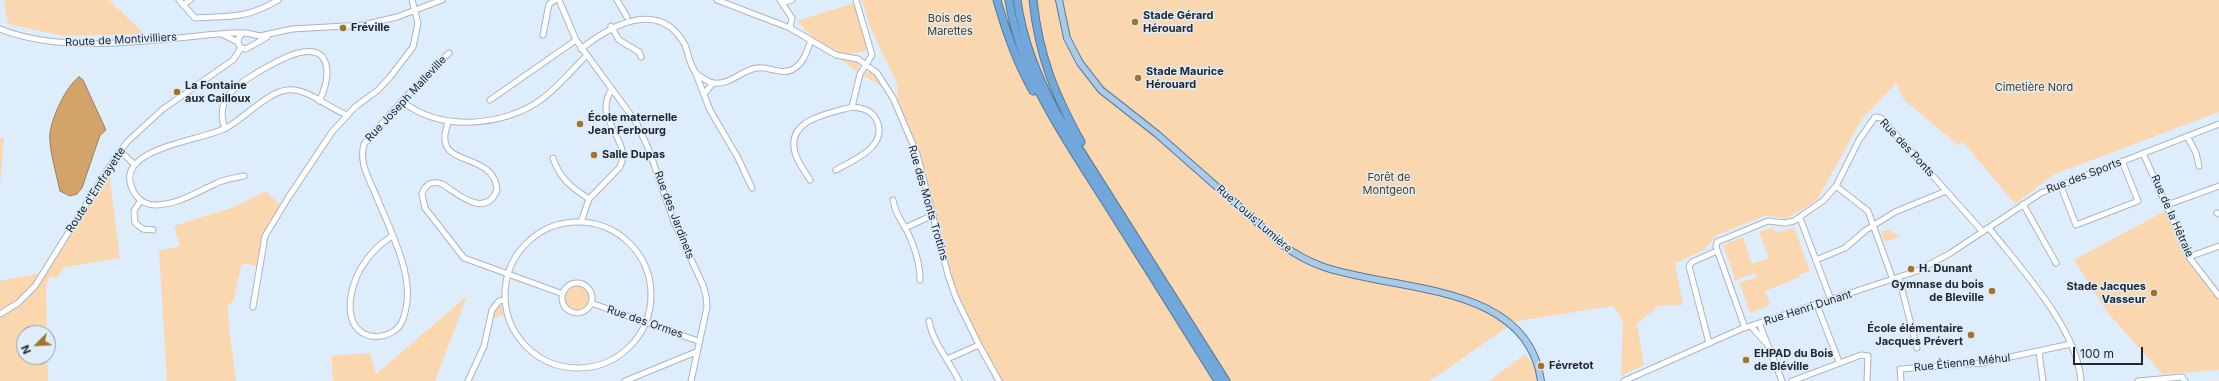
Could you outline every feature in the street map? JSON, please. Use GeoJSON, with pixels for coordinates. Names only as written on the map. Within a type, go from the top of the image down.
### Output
{"type":"FeatureCollection","features":[{"type":"Feature","properties":{"kind":"highway"},"geometry":{"type":"LineString","coordinates":[[997,0],[1007,37],[1019,67],[1047,116],[1093,182]]}},
{"type":"Feature","properties":{"kind":"highway"},"geometry":{"type":"LineString","coordinates":[[1010,0],[1016,33],[1032,80],[1060,130],[1218,381]]}},
{"type":"Feature","properties":{"kind":"highway"},"geometry":{"type":"LineString","coordinates":[[1017,0],[1023,32],[1035,72],[1056,112],[1127,222],[1226,381]]}},
{"type":"Feature","properties":{"kind":"highway"},"geometry":{"type":"LineString","coordinates":[[1033,0],[1036,29],[1047,72],[1062,108],[1127,222]]}},
{"type":"Feature","properties":{"kind":"main road","name":"Rue Louis Lumière"},"geometry":{"type":"LineString","coordinates":[[1059,0],[1067,38],[1079,60],[1095,83],[1115,102],[1157,134],[1284,246],[1303,258],[1327,268],[1455,296],[1488,308],[1514,328],[1524,340],[1537,364],[1541,381]]}},
{"type":"Feature","properties":{"kind":"street"},"geometry":{"type":"LineString","coordinates":[[179,0],[195,18],[243,16],[259,11],[278,0]]}},
{"type":"Feature","properties":{"kind":"street"},"geometry":{"type":"LineString","coordinates":[[183,5],[190,0]]}},
{"type":"Feature","properties":{"kind":"street"},"geometry":{"type":"LineString","coordinates":[[253,307],[265,236],[319,150],[346,115],[378,90],[407,57],[415,37],[418,23],[416,10],[412,0]]}},
{"type":"Feature","properties":{"kind":"street"},"geometry":{"type":"LineString","coordinates":[[279,32],[254,43],[248,49],[242,48],[238,42],[242,34],[246,33],[252,35],[308,28],[364,25],[396,17],[442,0]]}},
{"type":"Feature","properties":{"kind":"street"},"geometry":{"type":"LineString","coordinates":[[543,35],[549,4],[555,0]]}},
{"type":"Feature","properties":{"kind":"street","name":"Rue des Jardinets"},"geometry":{"type":"LineString","coordinates":[[559,0],[581,49],[636,122],[649,150],[674,222],[706,296],[707,307],[698,341],[691,381]]}},
{"type":"Feature","properties":{"kind":"street"},"geometry":{"type":"LineString","coordinates":[[617,0],[627,17]]}},
{"type":"Feature","properties":{"kind":"street","name":"Rue des Monts Trottins"},"geometry":{"type":"LineString","coordinates":[[717,0],[790,28],[836,55],[852,57],[877,73],[893,98],[917,154],[948,275],[978,345],[998,381]]}},
{"type":"Feature","properties":{"kind":"street"},"geometry":{"type":"LineString","coordinates":[[790,28],[792,18],[781,2],[792,0]]}},
{"type":"Feature","properties":{"kind":"street"},"geometry":{"type":"LineString","coordinates":[[852,107],[860,74],[872,52],[856,0]]}},
{"type":"Feature","properties":{"kind":"street"},"geometry":{"type":"LineString","coordinates":[[581,49],[611,26],[627,17],[638,14]]}},
{"type":"Feature","properties":{"kind":"street"},"geometry":{"type":"LineString","coordinates":[[664,16],[679,30],[718,126],[738,158],[752,188]]}},
{"type":"Feature","properties":{"kind":"street"},"geometry":{"type":"LineString","coordinates":[[611,26],[620,40],[639,52],[641,57]]}},
{"type":"Feature","properties":{"kind":"street","name":"Route de Montivilliers"},"geometry":{"type":"LineString","coordinates":[[0,29],[23,37],[43,41],[88,43],[219,34],[242,34]]}},
{"type":"Feature","properties":{"kind":"street","name":"Route de Montivilliers"},"geometry":{"type":"LineString","coordinates":[[219,34],[232,38],[238,42]]}},
{"type":"Feature","properties":{"kind":"street"},"geometry":{"type":"LineString","coordinates":[[252,35],[254,43]]}},
{"type":"Feature","properties":{"kind":"street"},"geometry":{"type":"LineString","coordinates":[[490,100],[576,40]]}},
{"type":"Feature","properties":{"kind":"street"},"geometry":{"type":"LineString","coordinates":[[696,74],[713,83],[725,82],[756,68],[779,72],[794,69],[805,56],[810,40]]}},
{"type":"Feature","properties":{"kind":"street","name":"Route d'Emfrayette"},"geometry":{"type":"LineString","coordinates":[[0,314],[18,303],[35,286],[120,151],[135,133],[163,109],[228,63],[242,48]]}},
{"type":"Feature","properties":{"kind":"street"},"geometry":{"type":"LineString","coordinates":[[225,129],[221,119],[228,95],[249,78],[291,55],[310,52],[322,58],[325,63],[328,79],[325,90],[319,101]]}},
{"type":"Feature","properties":{"kind":"street","name":"Rue Joseph Malleville"},"geometry":{"type":"LineString","coordinates":[[392,236],[374,250],[360,269],[350,301],[354,324],[359,330],[372,336],[389,334],[395,330],[402,323],[408,301],[406,278],[392,236],[363,164],[362,151],[369,137],[449,53]]}},
{"type":"Feature","properties":{"kind":"street"},"geometry":{"type":"LineString","coordinates":[[402,101],[423,113],[448,122],[494,119],[529,106],[552,91],[586,56]]}},
{"type":"Feature","properties":{"kind":"street"},"geometry":{"type":"LineString","coordinates":[[704,94],[713,83]]}},
{"type":"Feature","properties":{"kind":"street"},"geometry":{"type":"LineString","coordinates":[[581,222],[590,199],[620,167],[623,161],[623,150],[608,122],[606,113],[608,96],[612,89]]}},
{"type":"Feature","properties":{"kind":"street"},"geometry":{"type":"LineString","coordinates":[[244,176],[216,183],[177,202],[154,205],[141,200],[131,184],[131,178],[135,165],[152,151],[162,147],[196,139],[225,129],[282,91],[297,90],[346,115]]}},
{"type":"Feature","properties":{"kind":"street"},"geometry":{"type":"LineString","coordinates":[[810,180],[796,157],[794,145],[796,133],[802,125],[812,119],[852,107],[863,108],[870,112],[876,119],[878,125],[878,138],[867,152],[836,170]]}},
{"type":"Feature","properties":{"kind":"street","name":"Rue des Ponts"},"geometry":{"type":"LineString","coordinates":[[1717,251],[1716,244],[1722,239],[1768,221],[1784,223],[1800,218],[1824,200],[1836,186],[1862,135],[1872,119],[1878,116],[1983,232]]}},
{"type":"Feature","properties":{"kind":"street"},"geometry":{"type":"LineString","coordinates":[[448,122],[445,140],[448,149],[452,153],[481,165],[487,170],[494,178],[497,190],[492,198],[481,202],[475,202],[466,201],[441,184],[432,183],[424,189],[422,194],[425,208],[464,258],[563,294]]}},
{"type":"Feature","properties":{"kind":"street","name":"Rue des Sports"},"geometry":{"type":"LineString","coordinates":[[1989,228],[2023,204],[2060,184],[2219,124]]}},
{"type":"Feature","properties":{"kind":"street"},"geometry":{"type":"LineString","coordinates":[[2187,136],[2196,153],[2199,166]]}},
{"type":"Feature","properties":{"kind":"street"},"geometry":{"type":"LineString","coordinates":[[120,151],[135,165]]}},
{"type":"Feature","properties":{"kind":"street","name":"Rue de la Hêtraie"},"geometry":{"type":"LineString","coordinates":[[2143,153],[2189,257],[2219,296]]}},
{"type":"Feature","properties":{"kind":"street"},"geometry":{"type":"LineString","coordinates":[[553,158],[557,170],[569,186],[590,199]]}},
{"type":"Feature","properties":{"kind":"street"},"geometry":{"type":"LineString","coordinates":[[2060,184],[2076,225],[2138,201],[2122,161]]}},
{"type":"Feature","properties":{"kind":"street"},"geometry":{"type":"LineString","coordinates":[[1836,186],[1868,211],[1893,280]]}},
{"type":"Feature","properties":{"kind":"street"},"geometry":{"type":"LineString","coordinates":[[2167,205],[2219,186]]}},
{"type":"Feature","properties":{"kind":"street"},"geometry":{"type":"LineString","coordinates":[[1816,260],[1845,248],[1866,230],[1900,210],[1946,191]]}},
{"type":"Feature","properties":{"kind":"street"},"geometry":{"type":"LineString","coordinates":[[141,200],[134,211],[135,223],[143,229],[153,230]]}},
{"type":"Feature","properties":{"kind":"street"},"geometry":{"type":"LineString","coordinates":[[893,200],[895,211],[906,228],[914,247],[920,268],[920,280]]}},
{"type":"Feature","properties":{"kind":"street"},"geometry":{"type":"LineString","coordinates":[[2023,204],[2056,263]]}},
{"type":"Feature","properties":{"kind":"street"},"geometry":{"type":"LineString","coordinates":[[906,228],[933,215]]}},
{"type":"Feature","properties":{"kind":"street"},"geometry":{"type":"LineString","coordinates":[[1800,218],[1831,300]]}},
{"type":"Feature","properties":{"kind":"street"},"geometry":{"type":"LineString","coordinates":[[581,222],[600,226],[612,231],[633,247],[643,264],[649,282],[650,302],[646,321],[635,340],[615,358],[594,366],[567,368],[551,363],[537,356],[524,345],[514,332],[508,317],[505,300],[508,274],[516,256],[528,241],[544,230],[556,226],[581,222]]}},
{"type":"Feature","properties":{"kind":"street"},"geometry":{"type":"LineString","coordinates":[[1989,228],[2055,315],[2071,344],[2081,381]]}},
{"type":"Feature","properties":{"kind":"street","name":"Rue Henri Dunant"},"geometry":{"type":"LineString","coordinates":[[1624,381],[1745,328],[1899,278],[1944,257],[1989,228]]}},
{"type":"Feature","properties":{"kind":"street"},"geometry":{"type":"LineString","coordinates":[[2189,257],[2219,246]]}},
{"type":"Feature","properties":{"kind":"street"},"geometry":{"type":"LineString","coordinates":[[1709,343],[1689,266],[1692,262],[1717,251],[1745,328]]}},
{"type":"Feature","properties":{"kind":"street"},"geometry":{"type":"LineString","coordinates":[[1899,278],[1918,348]]}},
{"type":"Feature","properties":{"kind":"street"},"geometry":{"type":"LineString","coordinates":[[572,284],[582,284],[590,291],[591,303],[584,312],[574,313],[565,308],[562,302],[563,294],[572,284]]}},
{"type":"Feature","properties":{"kind":"street"},"geometry":{"type":"LineString","coordinates":[[468,381],[484,346],[492,310],[499,302],[505,300]]}},
{"type":"Feature","properties":{"kind":"street","name":"Rue des Ormes"},"geometry":{"type":"LineString","coordinates":[[591,303],[646,321],[698,341]]}},
{"type":"Feature","properties":{"kind":"street"},"geometry":{"type":"LineString","coordinates":[[1817,304],[1839,362]]}},
{"type":"Feature","properties":{"kind":"street"},"geometry":{"type":"LineString","coordinates":[[929,321],[932,335],[959,381]]}},
{"type":"Feature","properties":{"kind":"street"},"geometry":{"type":"LineString","coordinates":[[1759,323],[1782,381]]}},
{"type":"Feature","properties":{"kind":"street"},"geometry":{"type":"LineString","coordinates":[[1751,326],[1767,344]]}},
{"type":"Feature","properties":{"kind":"street","name":"Rue Étienne Méhul"},"geometry":{"type":"LineString","coordinates":[[1901,381],[1900,369],[1982,363],[2071,344]]}},
{"type":"Feature","properties":{"kind":"street"},"geometry":{"type":"LineString","coordinates":[[947,359],[978,345]]}},
{"type":"Feature","properties":{"kind":"street"},"geometry":{"type":"LineString","coordinates":[[624,381],[696,352]]}},
{"type":"Feature","properties":{"kind":"street"},"geometry":{"type":"LineString","coordinates":[[2039,352],[2042,381]]}},
{"type":"Feature","properties":{"kind":"street"},"geometry":{"type":"LineString","coordinates":[[1792,381],[1856,355],[1868,356],[1868,381]]}},
{"type":"Feature","properties":{"kind":"street"},"geometry":{"type":"LineString","coordinates":[[2138,381],[2182,377],[2185,381]]}},
{"type":"Feature","properties":{"kind":"green space"},"geometry":{"type":"Polygon","coordinates":[[[4,0],[109,0],[144,34],[63,36],[8,24],[4,0]]]}},
{"type":"Feature","properties":{"kind":"green space","name":"Forêt de Montgeon"},"geometry":{"type":"Polygon","coordinates":[[[862,0],[2219,0],[2219,112],[2055,174],[2015,204],[1963,142],[1958,145],[1904,100],[1896,83],[1862,119],[1817,200],[1786,219],[1767,215],[1717,235],[1704,250],[1675,263],[1683,305],[1658,306],[1637,324],[1644,365],[1621,376],[1623,321],[1613,306],[1518,321],[1430,381],[1000,381],[957,296],[950,275],[925,171],[898,103],[897,84],[870,27],[862,0]]]}},
{"type":"Feature","properties":{"kind":"green space"},"geometry":{"type":"Polygon","coordinates":[[[854,3],[868,50],[857,53],[837,52],[813,37],[797,21],[854,3]]]}},
{"type":"Feature","properties":{"kind":"green space"},"geometry":{"type":"Polygon","coordinates":[[[840,59],[852,60],[859,63],[858,72],[840,59]]]}},
{"type":"Feature","properties":{"kind":"green space"},"geometry":{"type":"Polygon","coordinates":[[[870,72],[877,77],[882,86],[862,75],[870,72]]]}},
{"type":"Feature","properties":{"kind":"green space"},"geometry":{"type":"Polygon","coordinates":[[[4,137],[0,188],[0,139],[4,137]]]}},
{"type":"Feature","properties":{"kind":"green space"},"geometry":{"type":"Polygon","coordinates":[[[109,172],[120,258],[65,267],[56,278],[50,276],[46,286],[47,325],[16,325],[16,365],[47,365],[48,381],[0,381],[0,281],[41,273],[45,274],[109,172]]]}},
{"type":"Feature","properties":{"kind":"green space"},"geometry":{"type":"Polygon","coordinates":[[[266,191],[281,206],[264,236],[257,266],[242,263],[233,302],[228,304],[229,329],[236,381],[167,381],[159,251],[180,246],[174,226],[234,207],[266,191]]]}},
{"type":"Feature","properties":{"kind":"green space","name":"Stade Jacques Vasseur"},"geometry":{"type":"Polygon","coordinates":[[[2165,211],[2184,256],[2219,301],[2219,370],[2162,374],[2108,313],[2074,260],[2165,211]]]}},
{"type":"Feature","properties":{"kind":"green space"},"geometry":{"type":"Polygon","coordinates":[[[1774,227],[1776,233],[1794,227],[1810,271],[1799,275],[1800,277],[1765,291],[1770,305],[1750,313],[1739,283],[1757,277],[1756,273],[1734,281],[1733,279],[1735,278],[1723,245],[1743,237],[1752,264],[1769,258],[1759,232],[1774,227]]]}},
{"type":"Feature","properties":{"kind":"green space"},"geometry":{"type":"Polygon","coordinates":[[[1889,229],[1899,237],[1885,242],[1881,232],[1889,229]]]}},
{"type":"Feature","properties":{"kind":"green space"},"geometry":{"type":"Polygon","coordinates":[[[577,285],[586,289],[590,298],[586,307],[577,311],[568,307],[564,298],[568,289],[577,285]]]}},
{"type":"Feature","properties":{"kind":"green space"},"geometry":{"type":"Polygon","coordinates":[[[467,296],[435,381],[333,381],[331,356],[370,353],[376,374],[467,296]]]}},
{"type":"Feature","properties":{"kind":"green space"},"geometry":{"type":"Polygon","coordinates":[[[499,305],[502,306],[504,315],[493,318],[494,311],[499,305]]]}},
{"type":"Feature","properties":{"kind":"green space"},"geometry":{"type":"Polygon","coordinates":[[[1525,354],[1536,368],[1538,381],[1489,381],[1525,354]]]}},
{"type":"Feature","properties":{"kind":"shaded area"},"geometry":{"type":"Polygon","coordinates":[[[79,77],[83,80],[106,130],[100,135],[82,188],[77,194],[70,196],[60,191],[51,153],[50,133],[60,102],[69,87],[79,77]]]}},
{"type":"Feature","properties":{"kind":"place","name":"Stade Gérard Hérouard"},"geometry":{"type":"Point","coordinates":[1135,22]}},
{"type":"Feature","properties":{"kind":"place","name":"Fréville"},"geometry":{"type":"Point","coordinates":[343,28]}},
{"type":"Feature","properties":{"kind":"place","name":"Stade Maurice Hérouard"},"geometry":{"type":"Point","coordinates":[1138,78]}},
{"type":"Feature","properties":{"kind":"place","name":"La Fontaine aux Cailloux"},"geometry":{"type":"Point","coordinates":[177,92]}},
{"type":"Feature","properties":{"kind":"place","name":"École maternelle Jean Ferbourg"},"geometry":{"type":"Point","coordinates":[580,124]}},
{"type":"Feature","properties":{"kind":"place","name":"Salle Dupas"},"geometry":{"type":"Point","coordinates":[594,155]}},
{"type":"Feature","properties":{"kind":"place","name":"H. Dunant"},"geometry":{"type":"Point","coordinates":[1911,269]}},
{"type":"Feature","properties":{"kind":"place","name":"Gymnase du bois de Bleville"},"geometry":{"type":"Point","coordinates":[1992,291]}},
{"type":"Feature","properties":{"kind":"place","name":"Stade Jacques Vasseur"},"geometry":{"type":"Point","coordinates":[2154,293]}},
{"type":"Feature","properties":{"kind":"place","name":"École élémentaire Jacques Prévert"},"geometry":{"type":"Point","coordinates":[1971,335]}},
{"type":"Feature","properties":{"kind":"place","name":"EHPAD du Bois de Bléville"},"geometry":{"type":"Point","coordinates":[1746,360]}},
{"type":"Feature","properties":{"kind":"place","name":"Févretot"},"geometry":{"type":"Point","coordinates":[1541,366]}},
{"type":"Feature","properties":{"kind":"park label","name":"Bois des Marettes"},"geometry":{"type":"Point","coordinates":[950,25]}},
{"type":"Feature","properties":{"kind":"park label","name":"Cimetière Nord"},"geometry":{"type":"Point","coordinates":[2034,88]}}]}
